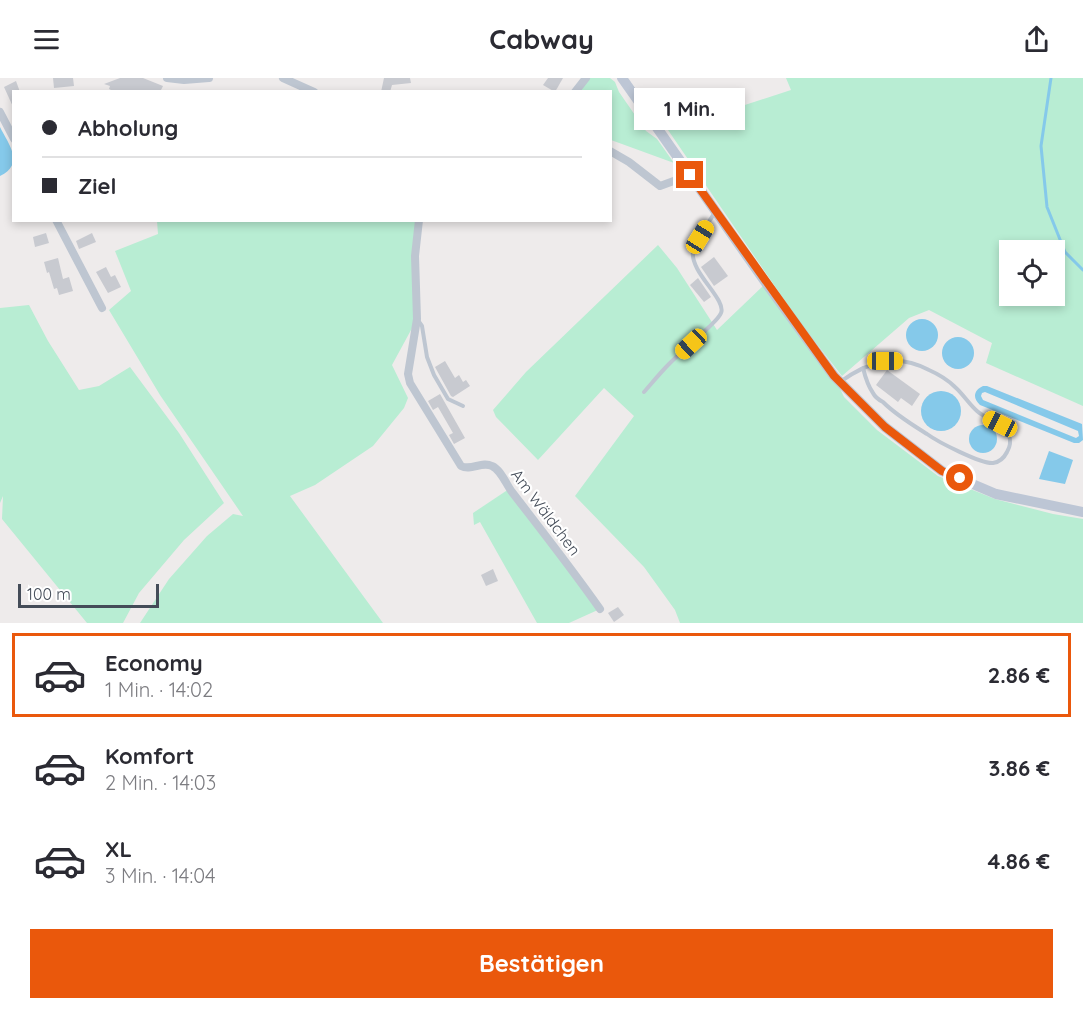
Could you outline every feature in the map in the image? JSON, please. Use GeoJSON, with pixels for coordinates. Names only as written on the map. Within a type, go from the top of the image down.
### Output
{"type":"FeatureCollection","features":[{"type":"Feature","properties":{"kind":"main road"},"geometry":{"type":"LineString","coordinates":[[622,78],[766,284],[840,382],[885,427],[942,471],[996,494],[1083,512]]}},
{"type":"Feature","properties":{"kind":"street"},"geometry":{"type":"LineString","coordinates":[[167,78],[184,80],[209,78]]}},
{"type":"Feature","properties":{"kind":"street"},"geometry":{"type":"LineString","coordinates":[[284,78],[304,82]]}},
{"type":"Feature","properties":{"kind":"street"},"geometry":{"type":"LineString","coordinates":[[577,90],[586,78]]}},
{"type":"Feature","properties":{"kind":"street"},"geometry":{"type":"LineString","coordinates":[[0,112],[12,135]]}},
{"type":"Feature","properties":{"kind":"street"},"geometry":{"type":"LineString","coordinates":[[612,152],[660,186],[690,175]]}},
{"type":"Feature","properties":{"kind":"street"},"geometry":{"type":"LineString","coordinates":[[57,222],[102,308]]}},
{"type":"Feature","properties":{"kind":"street","name":"Am Wäldchen"},"geometry":{"type":"LineString","coordinates":[[419,222],[415,256],[417,319],[408,374],[410,383],[461,466],[466,469],[488,465],[497,470],[600,609]]}},
{"type":"Feature","properties":{"kind":"lane"},"geometry":{"type":"LineString","coordinates":[[644,392],[668,365],[722,313],[723,309],[719,300],[698,272],[693,253],[716,212]]}},
{"type":"Feature","properties":{"kind":"lane"},"geometry":{"type":"LineString","coordinates":[[417,319],[422,326],[427,357],[434,375],[448,399],[463,406]]}},
{"type":"Feature","properties":{"kind":"lane"},"geometry":{"type":"LineString","coordinates":[[840,382],[863,368],[885,361],[903,361],[938,374],[954,386],[976,411],[1000,424],[1008,432],[1009,449],[1003,459],[993,463],[982,461],[936,440],[895,414],[873,394],[863,368]]}},
{"type":"Feature","properties":{"kind":"green space"},"geometry":{"type":"Polygon","coordinates":[[[589,78],[610,78],[615,82],[619,92],[646,131],[657,139],[674,163],[612,140],[612,90],[580,90],[589,78]]]}},
{"type":"Feature","properties":{"kind":"green space"},"geometry":{"type":"Polygon","coordinates":[[[786,78],[1083,78],[1083,406],[986,363],[992,343],[929,310],[909,318],[842,376],[798,320],[668,130],[791,90],[786,78]]]}},
{"type":"Feature","properties":{"kind":"green space"},"geometry":{"type":"Polygon","coordinates":[[[157,222],[419,222],[417,319],[392,365],[408,398],[404,408],[373,446],[315,485],[290,496],[383,623],[140,623],[169,579],[207,536],[233,514],[243,516],[160,395],[109,310],[131,291],[115,251],[158,234],[157,222]]]}},
{"type":"Feature","properties":{"kind":"green space"},"geometry":{"type":"Polygon","coordinates":[[[658,245],[677,268],[717,330],[766,283],[834,376],[844,397],[877,430],[938,476],[995,499],[1083,519],[1083,623],[680,623],[675,610],[644,567],[575,496],[634,416],[604,388],[538,460],[496,417],[493,410],[526,372],[658,245]]]}},
{"type":"Feature","properties":{"kind":"green space"},"geometry":{"type":"Polygon","coordinates":[[[29,305],[48,341],[79,390],[99,386],[130,367],[179,433],[224,503],[184,540],[139,593],[123,623],[87,623],[2,519],[3,496],[0,503],[0,308],[29,305]]]}},
{"type":"Feature","properties":{"kind":"green space"},"geometry":{"type":"Polygon","coordinates":[[[509,489],[600,609],[569,623],[537,623],[480,522],[474,525],[473,513],[509,489]]]}},
{"type":"Feature","properties":{"kind":"water"},"geometry":{"type":"Polygon","coordinates":[[[0,127],[11,147],[12,166],[0,176],[0,127]]]}},
{"type":"Feature","properties":{"kind":"water"},"geometry":{"type":"Polygon","coordinates":[[[922,319],[933,324],[938,335],[933,346],[922,351],[911,346],[906,335],[911,324],[922,319]]]}},
{"type":"Feature","properties":{"kind":"water"},"geometry":{"type":"Polygon","coordinates":[[[958,337],[969,342],[974,353],[969,364],[958,369],[947,364],[942,353],[947,342],[958,337]]]}},
{"type":"Feature","properties":{"kind":"water"},"geometry":{"type":"Polygon","coordinates":[[[987,386],[1082,424],[1083,440],[1074,443],[980,405],[975,397],[980,388],[987,386]],[[985,392],[982,393],[983,400],[1076,438],[1079,436],[1078,431],[985,392]]]}},
{"type":"Feature","properties":{"kind":"water"},"geometry":{"type":"Polygon","coordinates":[[[941,391],[949,392],[955,397],[960,403],[960,419],[955,425],[949,430],[941,431],[933,430],[927,425],[922,419],[921,411],[922,403],[927,397],[933,392],[941,391]]]}},
{"type":"Feature","properties":{"kind":"water"},"geometry":{"type":"Polygon","coordinates":[[[983,425],[993,429],[997,439],[993,449],[983,453],[973,449],[969,439],[973,429],[983,425]]]}},
{"type":"Feature","properties":{"kind":"water"},"geometry":{"type":"Polygon","coordinates":[[[1049,451],[1073,460],[1065,484],[1039,479],[1049,451]]]}},
{"type":"Feature","properties":{"kind":"building"},"geometry":{"type":"Polygon","coordinates":[[[53,78],[73,78],[74,86],[54,88],[53,78]]]}},
{"type":"Feature","properties":{"kind":"building"},"geometry":{"type":"Polygon","coordinates":[[[120,78],[143,78],[163,86],[161,90],[111,90],[110,86],[104,84],[120,78]]]}},
{"type":"Feature","properties":{"kind":"building"},"geometry":{"type":"Polygon","coordinates":[[[384,78],[410,78],[411,83],[392,85],[391,90],[381,90],[384,78]]]}},
{"type":"Feature","properties":{"kind":"building"},"geometry":{"type":"Polygon","coordinates":[[[548,78],[563,78],[556,90],[543,85],[548,78]]]}},
{"type":"Feature","properties":{"kind":"building"},"geometry":{"type":"Polygon","coordinates":[[[16,81],[19,90],[12,90],[12,105],[4,87],[16,81]]]}},
{"type":"Feature","properties":{"kind":"building"},"geometry":{"type":"Polygon","coordinates":[[[46,233],[49,243],[35,247],[33,237],[46,233]]]}},
{"type":"Feature","properties":{"kind":"building"},"geometry":{"type":"Polygon","coordinates":[[[92,233],[96,242],[79,249],[76,241],[92,233]]]}},
{"type":"Feature","properties":{"kind":"building"},"geometry":{"type":"Polygon","coordinates":[[[714,257],[728,276],[714,286],[701,267],[714,257]]]}},
{"type":"Feature","properties":{"kind":"building"},"geometry":{"type":"Polygon","coordinates":[[[58,258],[63,279],[69,277],[73,291],[59,295],[57,288],[54,289],[44,262],[58,258]]]}},
{"type":"Feature","properties":{"kind":"building"},"geometry":{"type":"Polygon","coordinates":[[[106,267],[111,277],[115,275],[121,287],[108,293],[96,272],[106,267]]]}},
{"type":"Feature","properties":{"kind":"building"},"geometry":{"type":"Polygon","coordinates":[[[698,278],[711,297],[704,302],[690,285],[698,278]]]}},
{"type":"Feature","properties":{"kind":"building"},"geometry":{"type":"Polygon","coordinates":[[[445,361],[455,378],[459,375],[463,382],[466,380],[470,386],[453,397],[435,367],[445,361]]]}},
{"type":"Feature","properties":{"kind":"building"},"geometry":{"type":"Polygon","coordinates":[[[887,370],[920,394],[912,406],[901,398],[898,402],[876,385],[887,370]]]}},
{"type":"Feature","properties":{"kind":"building"},"geometry":{"type":"Polygon","coordinates":[[[440,394],[465,438],[454,444],[449,435],[453,433],[438,407],[433,410],[428,401],[440,394]]]}},
{"type":"Feature","properties":{"kind":"building"},"geometry":{"type":"Polygon","coordinates":[[[493,569],[498,581],[486,586],[481,575],[493,569]]]}},
{"type":"Feature","properties":{"kind":"building"},"geometry":{"type":"Polygon","coordinates":[[[618,607],[624,615],[614,622],[608,613],[618,607]]]}},
{"type":"Feature","properties":{"kind":"waterway"},"geometry":{"type":"LineString","coordinates":[[1051,78],[1041,146],[1047,207],[1065,252],[1083,270]]}},
{"type":"Feature","properties":{"kind":"route"},"geometry":{"type":"LineString","coordinates":[[690,175],[834,376],[885,427],[942,471],[960,478]]}}]}
